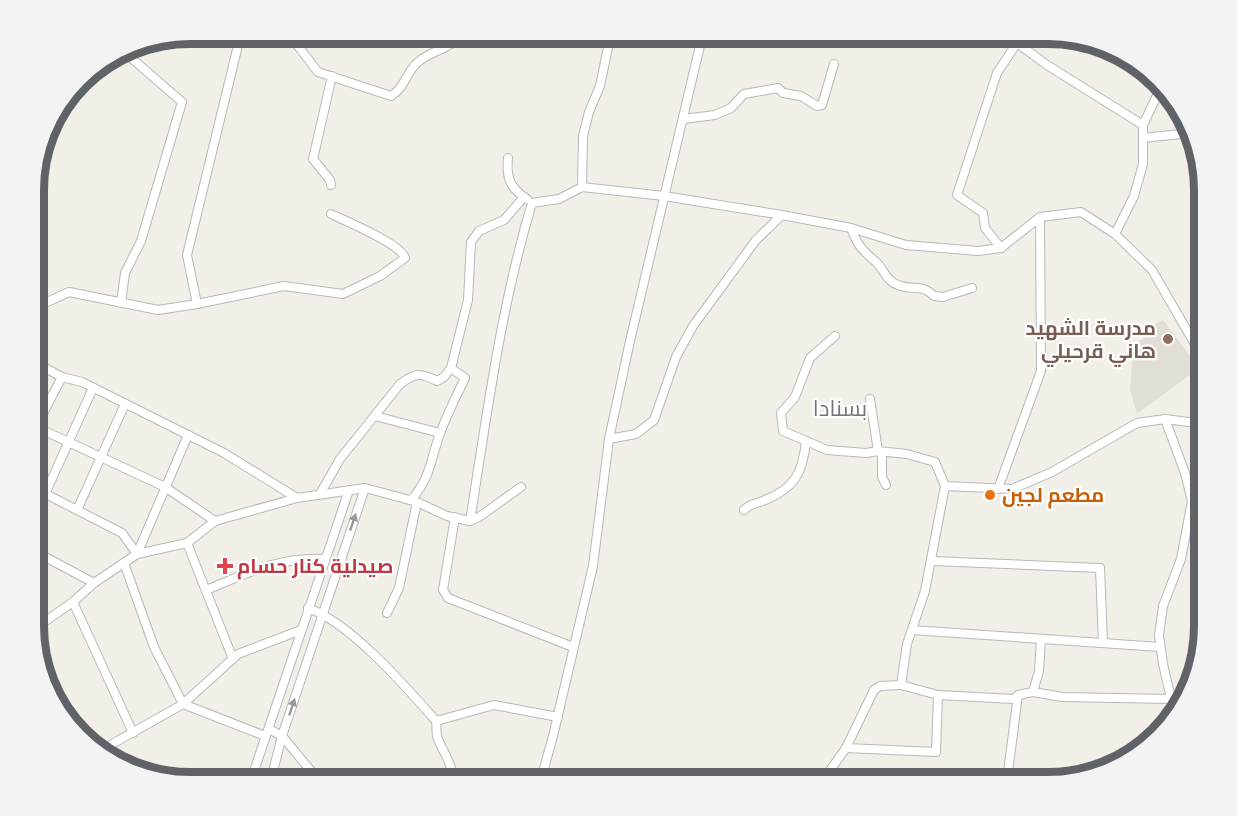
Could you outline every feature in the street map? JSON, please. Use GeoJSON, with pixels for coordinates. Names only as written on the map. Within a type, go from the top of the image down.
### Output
{"type":"FeatureCollection","features":[{"type":"Feature","properties":{"kind":"street"},"geometry":{"type":"LineString","coordinates":[[197,304],[187,255],[238,44]]}},
{"type":"Feature","properties":{"kind":"street"},"geometry":{"type":"LineString","coordinates":[[296,44],[318,72],[391,96],[399,92],[417,63],[454,44]]}},
{"type":"Feature","properties":{"kind":"street"},"geometry":{"type":"LineString","coordinates":[[582,187],[583,136],[589,112],[600,86],[608,44]]}},
{"type":"Feature","properties":{"kind":"street"},"geometry":{"type":"LineString","coordinates":[[543,772],[593,566],[609,440],[664,196],[701,44]]}},
{"type":"Feature","properties":{"kind":"street"},"geometry":{"type":"LineString","coordinates":[[1001,248],[985,228],[983,213],[957,195],[998,73],[1016,44]]}},
{"type":"Feature","properties":{"kind":"street"},"geometry":{"type":"LineString","coordinates":[[1018,44],[1047,65],[1143,125]]}},
{"type":"Feature","properties":{"kind":"street"},"geometry":{"type":"LineString","coordinates":[[121,303],[125,273],[141,241],[182,102],[162,82],[130,57]]}},
{"type":"Feature","properties":{"kind":"street"},"geometry":{"type":"LineString","coordinates":[[683,119],[715,115],[731,108],[744,94],[768,89],[778,88],[783,93],[801,96],[817,106],[822,105],[834,64]]}},
{"type":"Feature","properties":{"kind":"street"},"geometry":{"type":"LineString","coordinates":[[331,186],[330,180],[313,159],[332,76]]}},
{"type":"Feature","properties":{"kind":"street"},"geometry":{"type":"LineString","coordinates":[[1115,234],[1134,196],[1143,164],[1143,125],[1158,94]]}},
{"type":"Feature","properties":{"kind":"street"},"geometry":{"type":"LineString","coordinates":[[1143,138],[1182,134]]}},
{"type":"Feature","properties":{"kind":"street"},"geometry":{"type":"LineString","coordinates":[[508,158],[509,185],[532,202],[559,199],[582,187],[664,196],[851,228],[906,245],[978,251],[1001,248],[1040,217],[1081,212],[1115,234],[1152,270],[1193,341]]}},
{"type":"Feature","properties":{"kind":"street"},"geometry":{"type":"LineString","coordinates":[[320,494],[340,459],[400,384],[412,375],[428,376],[437,381],[444,377],[451,368],[468,300],[471,242],[479,231],[504,220],[524,197]]}},
{"type":"Feature","properties":{"kind":"street"},"geometry":{"type":"LineString","coordinates":[[470,521],[497,351],[532,202]]}},
{"type":"Feature","properties":{"kind":"street"},"geometry":{"type":"LineString","coordinates":[[44,303],[69,292],[158,310],[284,286],[344,294],[380,276],[405,258],[402,251],[331,214]]}},
{"type":"Feature","properties":{"kind":"street"},"geometry":{"type":"LineString","coordinates":[[609,440],[636,434],[654,420],[676,357],[693,326],[756,240],[782,215]]}},
{"type":"Feature","properties":{"kind":"street"},"geometry":{"type":"LineString","coordinates":[[998,489],[1041,371],[1040,217]]}},
{"type":"Feature","properties":{"kind":"street"},"geometry":{"type":"LineString","coordinates":[[851,228],[859,247],[869,258],[878,263],[881,271],[896,285],[927,289],[934,296],[943,297],[972,288]]}},
{"type":"Feature","properties":{"kind":"street"},"geometry":{"type":"LineString","coordinates":[[835,336],[810,358],[795,397],[781,413],[783,431],[827,450],[908,454],[935,462],[945,486],[932,561],[925,591],[907,644],[901,685]]}},
{"type":"Feature","properties":{"kind":"street"},"geometry":{"type":"LineString","coordinates":[[44,367],[62,377],[93,388],[224,453],[297,498]]}},
{"type":"Feature","properties":{"kind":"street"},"geometry":{"type":"LineString","coordinates":[[387,613],[399,588],[414,501],[429,473],[440,433],[465,378],[451,368]]}},
{"type":"Feature","properties":{"kind":"street"},"geometry":{"type":"LineString","coordinates":[[44,410],[62,377]]}},
{"type":"Feature","properties":{"kind":"street"},"geometry":{"type":"LineString","coordinates":[[93,388],[45,494],[122,533],[137,554]]}},
{"type":"Feature","properties":{"kind":"street"},"geometry":{"type":"LineString","coordinates":[[870,399],[878,451],[882,454],[882,477],[886,485]]}},
{"type":"Feature","properties":{"kind":"street"},"geometry":{"type":"LineString","coordinates":[[77,510],[125,404]]}},
{"type":"Feature","properties":{"kind":"street"},"geometry":{"type":"LineString","coordinates":[[375,416],[440,433]]}},
{"type":"Feature","properties":{"kind":"street"},"geometry":{"type":"LineString","coordinates":[[1165,419],[1185,473],[1192,501],[1181,559],[1163,606],[1159,635],[1172,703]]}},
{"type":"Feature","properties":{"kind":"street"},"geometry":{"type":"LineString","coordinates":[[945,486],[1012,489],[1052,472],[1137,423],[1165,419],[1193,423]]}},
{"type":"Feature","properties":{"kind":"street"},"geometry":{"type":"LineString","coordinates":[[44,430],[165,487],[215,521]]}},
{"type":"Feature","properties":{"kind":"street"},"geometry":{"type":"LineString","coordinates":[[137,554],[188,435]]}},
{"type":"Feature","properties":{"kind":"street"},"geometry":{"type":"LineString","coordinates":[[744,510],[789,487],[804,464],[806,441]]}},
{"type":"Feature","properties":{"kind":"street"},"geometry":{"type":"LineString","coordinates":[[44,623],[94,583],[137,554],[187,543],[215,521],[297,498],[365,488],[414,501],[470,521],[521,487]]}},
{"type":"Feature","properties":{"kind":"street"},"geometry":{"type":"LineString","coordinates":[[273,772],[282,736],[365,488]]}},
{"type":"Feature","properties":{"kind":"street"},"geometry":{"type":"LineString","coordinates":[[254,772],[349,490]]}},
{"type":"Feature","properties":{"kind":"street"},"geometry":{"type":"LineString","coordinates":[[455,517],[443,590],[448,598],[573,647]]}},
{"type":"Feature","properties":{"kind":"street"},"geometry":{"type":"LineString","coordinates":[[187,543],[233,659]]}},
{"type":"Feature","properties":{"kind":"street"},"geometry":{"type":"LineString","coordinates":[[44,556],[94,583]]}},
{"type":"Feature","properties":{"kind":"street"},"geometry":{"type":"LineString","coordinates":[[206,590],[282,561],[304,558],[325,559]]}},
{"type":"Feature","properties":{"kind":"street"},"geometry":{"type":"LineString","coordinates":[[932,561],[1100,568],[1103,643]]}},
{"type":"Feature","properties":{"kind":"street"},"geometry":{"type":"LineString","coordinates":[[124,563],[154,647],[183,704],[282,736],[312,772]]}},
{"type":"Feature","properties":{"kind":"street"},"geometry":{"type":"LineString","coordinates":[[73,602],[133,733]]}},
{"type":"Feature","properties":{"kind":"street"},"geometry":{"type":"LineString","coordinates":[[308,608],[323,613],[352,635],[436,721],[437,736],[452,772]]}},
{"type":"Feature","properties":{"kind":"street"},"geometry":{"type":"LineString","coordinates":[[107,747],[183,704],[238,654],[301,630]]}},
{"type":"Feature","properties":{"kind":"street"},"geometry":{"type":"LineString","coordinates":[[912,630],[1160,647]]}},
{"type":"Feature","properties":{"kind":"street"},"geometry":{"type":"LineString","coordinates":[[1033,692],[1039,671],[1041,639]]}},
{"type":"Feature","properties":{"kind":"street"},"geometry":{"type":"LineString","coordinates":[[827,772],[846,748],[874,690],[880,686],[901,685],[938,695],[1014,699],[1018,695],[1033,692],[1062,697],[1171,699]]}},
{"type":"Feature","properties":{"kind":"street"},"geometry":{"type":"LineString","coordinates":[[846,748],[936,752],[938,695]]}},
{"type":"Feature","properties":{"kind":"street"},"geometry":{"type":"LineString","coordinates":[[1008,772],[1018,695]]}},
{"type":"Feature","properties":{"kind":"street"},"geometry":{"type":"LineString","coordinates":[[436,721],[494,705],[558,717]]}},
{"type":"Feature","properties":{"kind":"shaded area"},"geometry":{"type":"Polygon","coordinates":[[[1163,320],[1193,360],[1193,372],[1137,414],[1130,389],[1134,344],[1156,332],[1155,324],[1163,320]]]}},
{"type":"Feature","properties":{"kind":"place","name":"مدرسة الشهيد هاني قرحيلي"},"geometry":{"type":"Point","coordinates":[1168,339]}},
{"type":"Feature","properties":{"kind":"place","name":"مطعم لجين"},"geometry":{"type":"Point","coordinates":[990,495]}},
{"type":"Feature","properties":{"kind":"place","name":"صيدلية كنار حسام"},"geometry":{"type":"Point","coordinates":[225,566]}},
{"type":"Feature","properties":{"kind":"district","name":"بسنادا"},"geometry":{"type":"Point","coordinates":[840,408]}}]}
